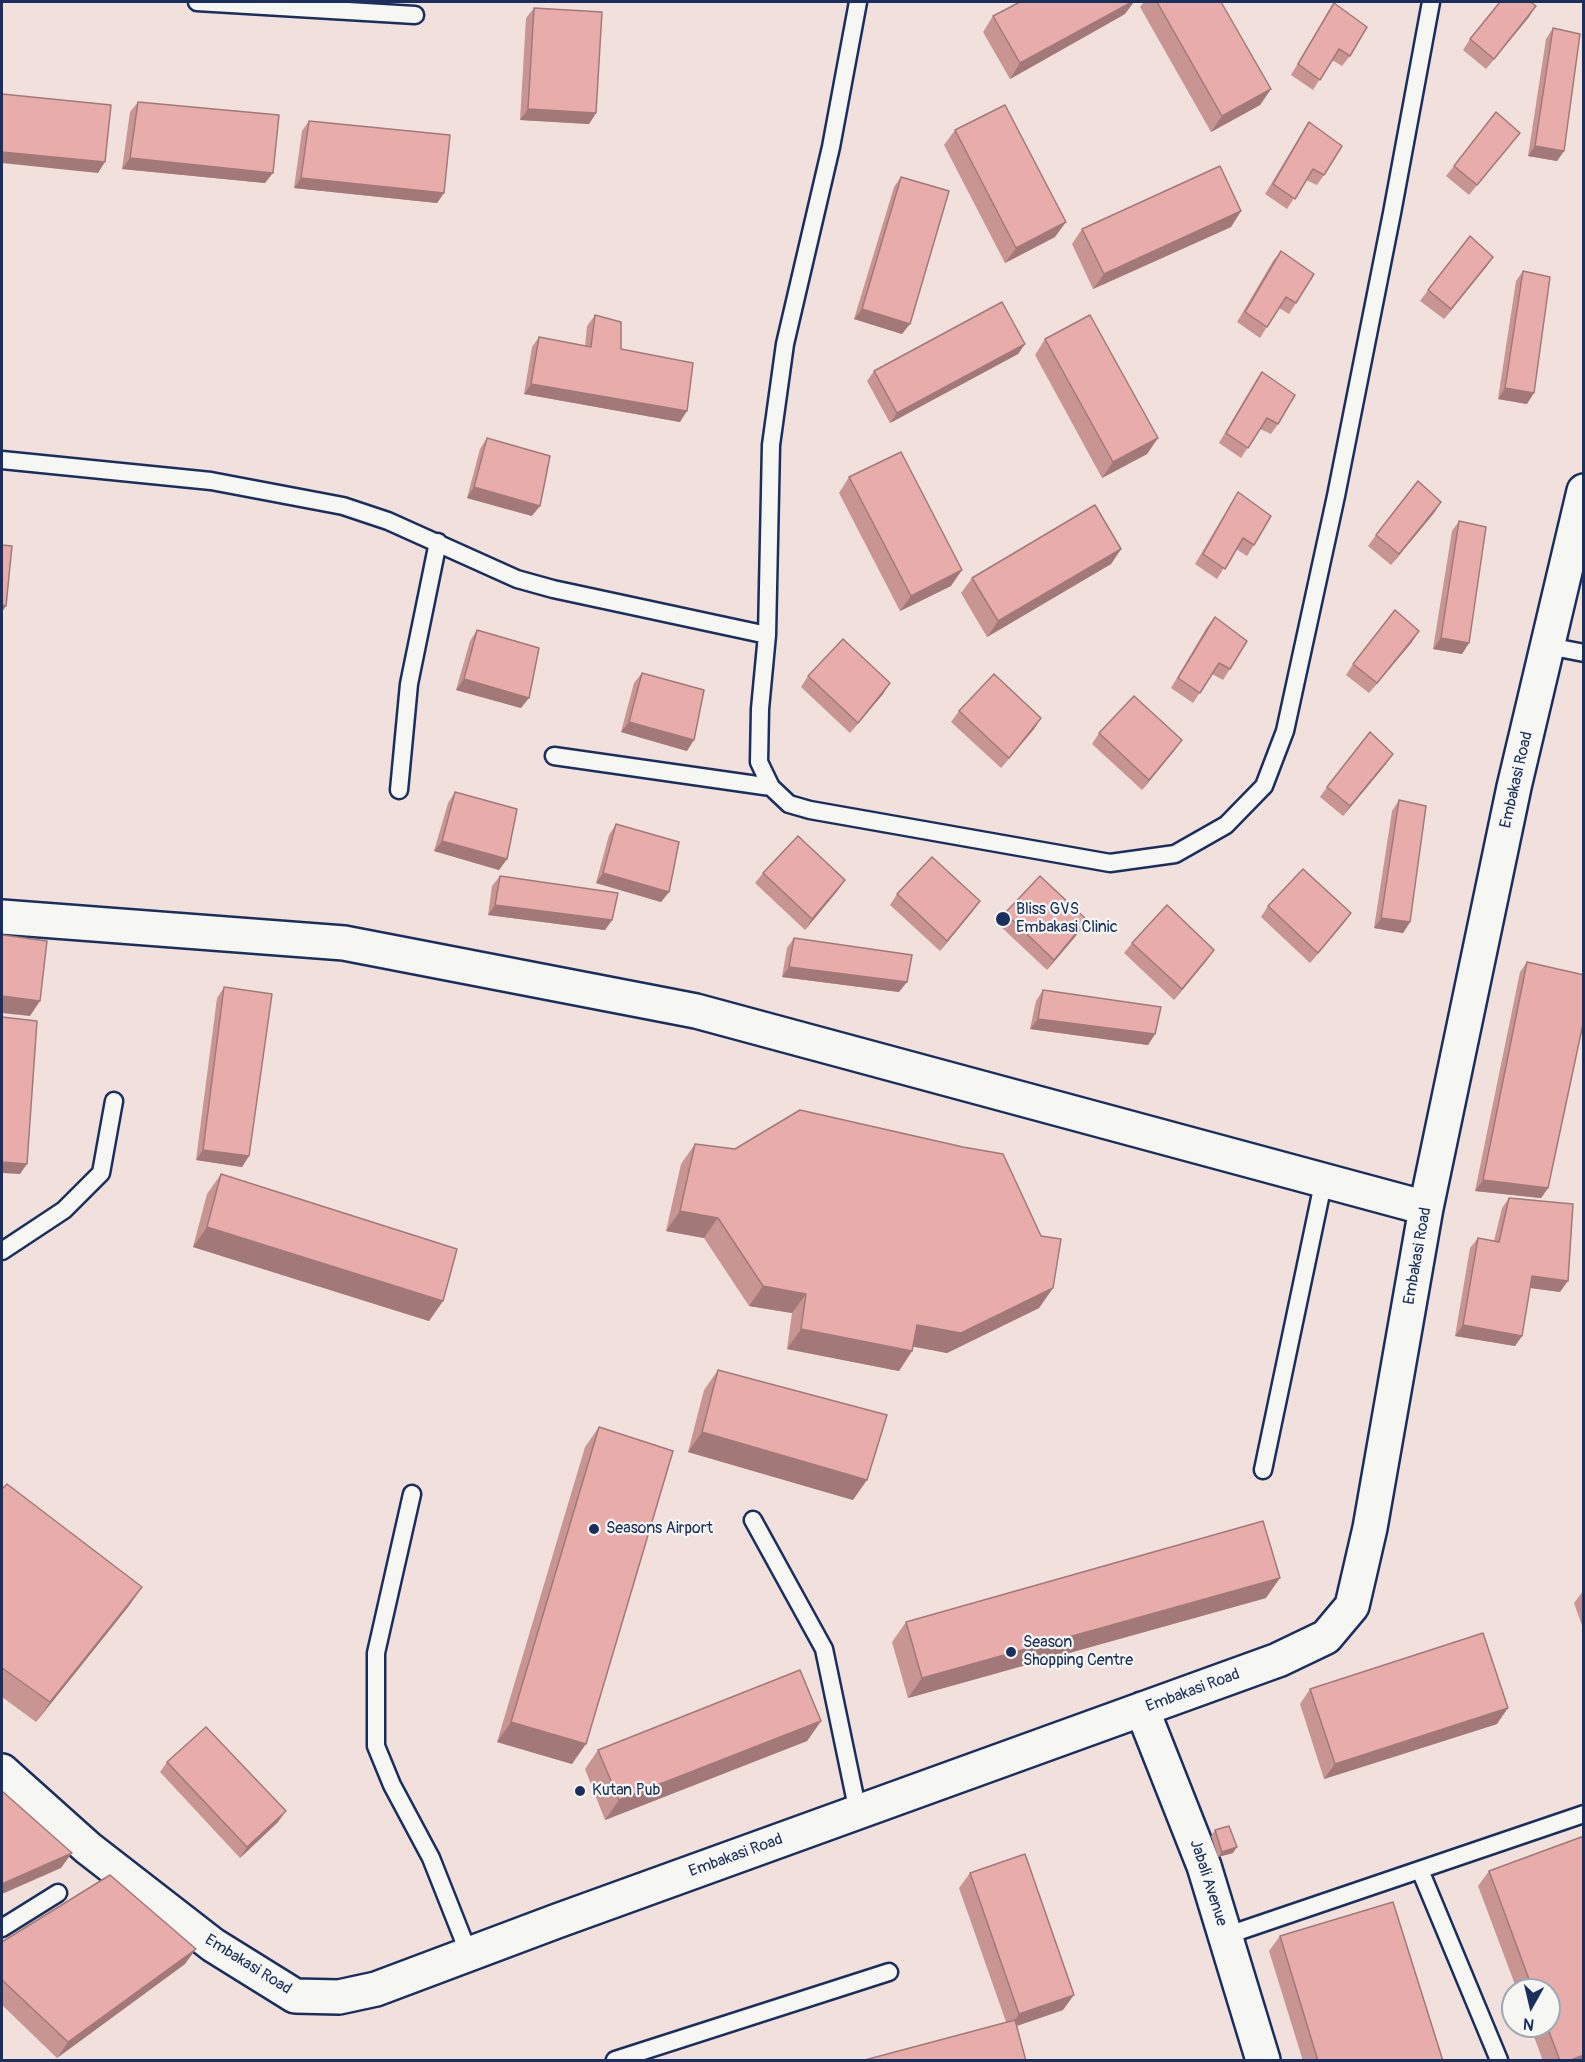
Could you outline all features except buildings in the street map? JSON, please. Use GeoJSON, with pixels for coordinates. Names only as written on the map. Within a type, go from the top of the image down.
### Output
{"type":"FeatureCollection","features":[{"type":"Feature","properties":{"kind":"street","name":"Embakasi Road"},"geometry":{"type":"LineString","coordinates":[[2,1771],[88,1848],[213,1946],[296,1996],[339,1997],[376,1989],[1278,1660],[1326,1637],[1352,1606],[1370,1528],[1426,1208],[1514,787],[1584,491]]}},
{"type":"Feature","properties":{"kind":"street"},"geometry":{"type":"LineString","coordinates":[[2,917],[344,943],[696,1011],[1426,1208]]}},
{"type":"Feature","properties":{"kind":"street","name":"Jabali Avenue"},"geometry":{"type":"LineString","coordinates":[[1142,1709],[1204,1866],[1263,2061]]}},
{"type":"Feature","properties":{"kind":"lane"},"geometry":{"type":"LineString","coordinates":[[197,2],[415,15]]}},
{"type":"Feature","properties":{"kind":"lane"},"geometry":{"type":"LineString","coordinates":[[858,2],[831,147],[785,344],[771,445],[767,635],[760,709],[759,762],[771,787],[789,804],[810,810],[1110,863],[1175,854],[1226,825],[1264,786],[1285,731],[1336,496],[1431,2]]}},
{"type":"Feature","properties":{"kind":"lane"},"geometry":{"type":"LineString","coordinates":[[2,460],[211,481],[354,510],[388,521],[438,542],[491,568],[553,589],[767,635]]}},
{"type":"Feature","properties":{"kind":"lane"},"geometry":{"type":"LineString","coordinates":[[399,790],[409,684],[438,542]]}},
{"type":"Feature","properties":{"kind":"lane"},"geometry":{"type":"LineString","coordinates":[[1548,646],[1584,653]]}},
{"type":"Feature","properties":{"kind":"lane"},"geometry":{"type":"LineString","coordinates":[[554,756],[771,787]]}},
{"type":"Feature","properties":{"kind":"lane"},"geometry":{"type":"LineString","coordinates":[[2,1251],[64,1210],[101,1173],[114,1101]]}},
{"type":"Feature","properties":{"kind":"lane"},"geometry":{"type":"LineString","coordinates":[[1263,1470],[1324,1179]]}},
{"type":"Feature","properties":{"kind":"lane"},"geometry":{"type":"LineString","coordinates":[[412,1494],[376,1653],[376,1746],[392,1785],[431,1858],[469,1954]]}},
{"type":"Feature","properties":{"kind":"lane"},"geometry":{"type":"LineString","coordinates":[[753,1520],[824,1649],[858,1812]]}},
{"type":"Feature","properties":{"kind":"lane"},"geometry":{"type":"LineString","coordinates":[[1226,1936],[1584,1814]]}},
{"type":"Feature","properties":{"kind":"lane"},"geometry":{"type":"LineString","coordinates":[[1420,1870],[1498,2061]]}},
{"type":"Feature","properties":{"kind":"lane"},"geometry":{"type":"LineString","coordinates":[[2,1928],[58,1893]]}},
{"type":"Feature","properties":{"kind":"lane"},"geometry":{"type":"LineString","coordinates":[[615,2061],[889,1972]]}},
{"type":"Feature","properties":{"kind":"place","name":"Bliss GVS Embakasi Clinic"},"geometry":{"type":"Point","coordinates":[1003,919]}},
{"type":"Feature","properties":{"kind":"place","name":"Seasons Airport"},"geometry":{"type":"Point","coordinates":[594,1529]}},
{"type":"Feature","properties":{"kind":"place","name":"Season Shopping Centre"},"geometry":{"type":"Point","coordinates":[1011,1652]}},
{"type":"Feature","properties":{"kind":"place","name":"Kutan Pub"},"geometry":{"type":"Point","coordinates":[580,1791]}}]}
